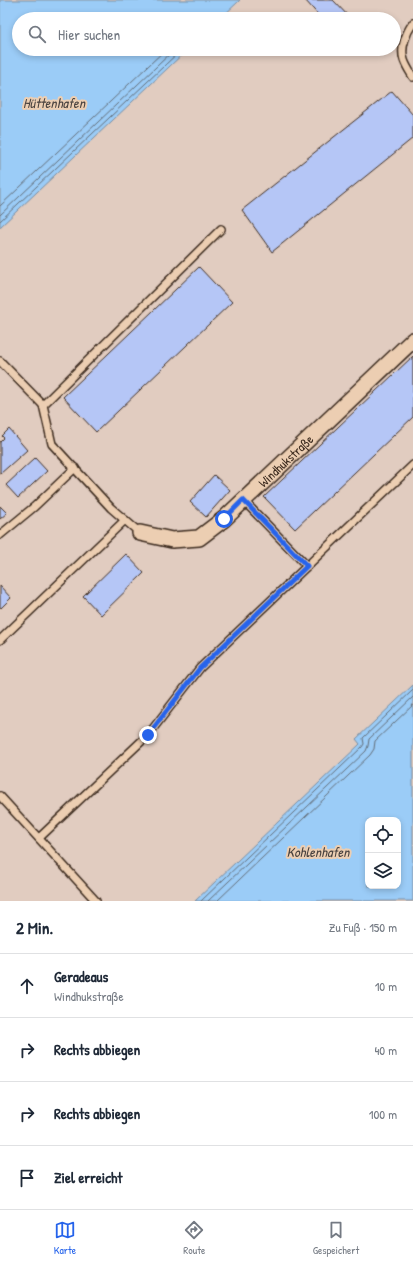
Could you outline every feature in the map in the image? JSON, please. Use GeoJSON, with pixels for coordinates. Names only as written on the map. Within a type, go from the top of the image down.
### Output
{"type":"FeatureCollection","features":[{"type":"Feature","properties":{"kind":"street","name":"Windhukstraße"},"geometry":{"type":"LineString","coordinates":[[140,533],[172,540],[199,538],[224,519],[413,340]]}},
{"type":"Feature","properties":{"kind":"lane"},"geometry":{"type":"LineString","coordinates":[[413,23],[407,31],[403,46],[404,59],[413,77]]}},
{"type":"Feature","properties":{"kind":"lane"},"geometry":{"type":"LineString","coordinates":[[42,405],[221,229]]}},
{"type":"Feature","properties":{"kind":"lane"},"geometry":{"type":"LineString","coordinates":[[0,361],[42,405],[52,444],[111,508],[140,533]]}},
{"type":"Feature","properties":{"kind":"lane"},"geometry":{"type":"LineString","coordinates":[[39,838],[148,735],[200,668],[413,465]]}},
{"type":"Feature","properties":{"kind":"lane"},"geometry":{"type":"LineString","coordinates":[[0,535],[34,507],[75,468]]}},
{"type":"Feature","properties":{"kind":"lane"},"geometry":{"type":"LineString","coordinates":[[243,500],[307,566]]}},
{"type":"Feature","properties":{"kind":"lane"},"geometry":{"type":"LineString","coordinates":[[0,640],[125,520]]}},
{"type":"Feature","properties":{"kind":"lane"},"geometry":{"type":"LineString","coordinates":[[0,796],[96,901]]}},
{"type":"Feature","properties":{"kind":"water","name":"Hüttenhafen"},"geometry":{"type":"Polygon","coordinates":[[[0,0],[240,0],[227,12],[12,12],[12,56],[181,56],[0,227],[0,0]]]}},
{"type":"Feature","properties":{"kind":"water","name":"Kohlenhafen"},"geometry":{"type":"Polygon","coordinates":[[[413,685],[413,901],[195,901],[360,744],[356,739],[413,685]]]}},
{"type":"Feature","properties":{"kind":"building"},"geometry":{"type":"Polygon","coordinates":[[[305,0],[333,0],[344,12],[316,12],[305,0]]]}},
{"type":"Feature","properties":{"kind":"building"},"geometry":{"type":"Polygon","coordinates":[[[392,91],[413,115],[413,138],[272,252],[242,210],[392,91]]]}},
{"type":"Feature","properties":{"kind":"building"},"geometry":{"type":"Polygon","coordinates":[[[199,267],[232,302],[96,432],[63,397],[199,267]]]}},
{"type":"Feature","properties":{"kind":"building"},"geometry":{"type":"Polygon","coordinates":[[[413,356],[413,417],[295,529],[264,497],[413,356]]]}},
{"type":"Feature","properties":{"kind":"building"},"geometry":{"type":"Polygon","coordinates":[[[9,429],[27,450],[0,474],[0,442],[4,438],[2,436],[9,429]]]}},
{"type":"Feature","properties":{"kind":"building"},"geometry":{"type":"Polygon","coordinates":[[[35,458],[47,471],[18,498],[6,485],[35,458]]]}},
{"type":"Feature","properties":{"kind":"building"},"geometry":{"type":"Polygon","coordinates":[[[214,475],[230,490],[206,517],[190,502],[214,475]]]}},
{"type":"Feature","properties":{"kind":"building"},"geometry":{"type":"Polygon","coordinates":[[[0,506],[7,513],[0,519],[0,506]]]}},
{"type":"Feature","properties":{"kind":"building"},"geometry":{"type":"Polygon","coordinates":[[[126,554],[144,573],[101,615],[83,596],[126,554]]]}},
{"type":"Feature","properties":{"kind":"building"},"geometry":{"type":"Polygon","coordinates":[[[0,586],[11,598],[1,608],[0,607],[0,586]]]}},
{"type":"Feature","properties":{"kind":"route"},"geometry":{"type":"LineString","coordinates":[[148,735],[200,668],[307,566],[243,500],[224,519]]}}]}
